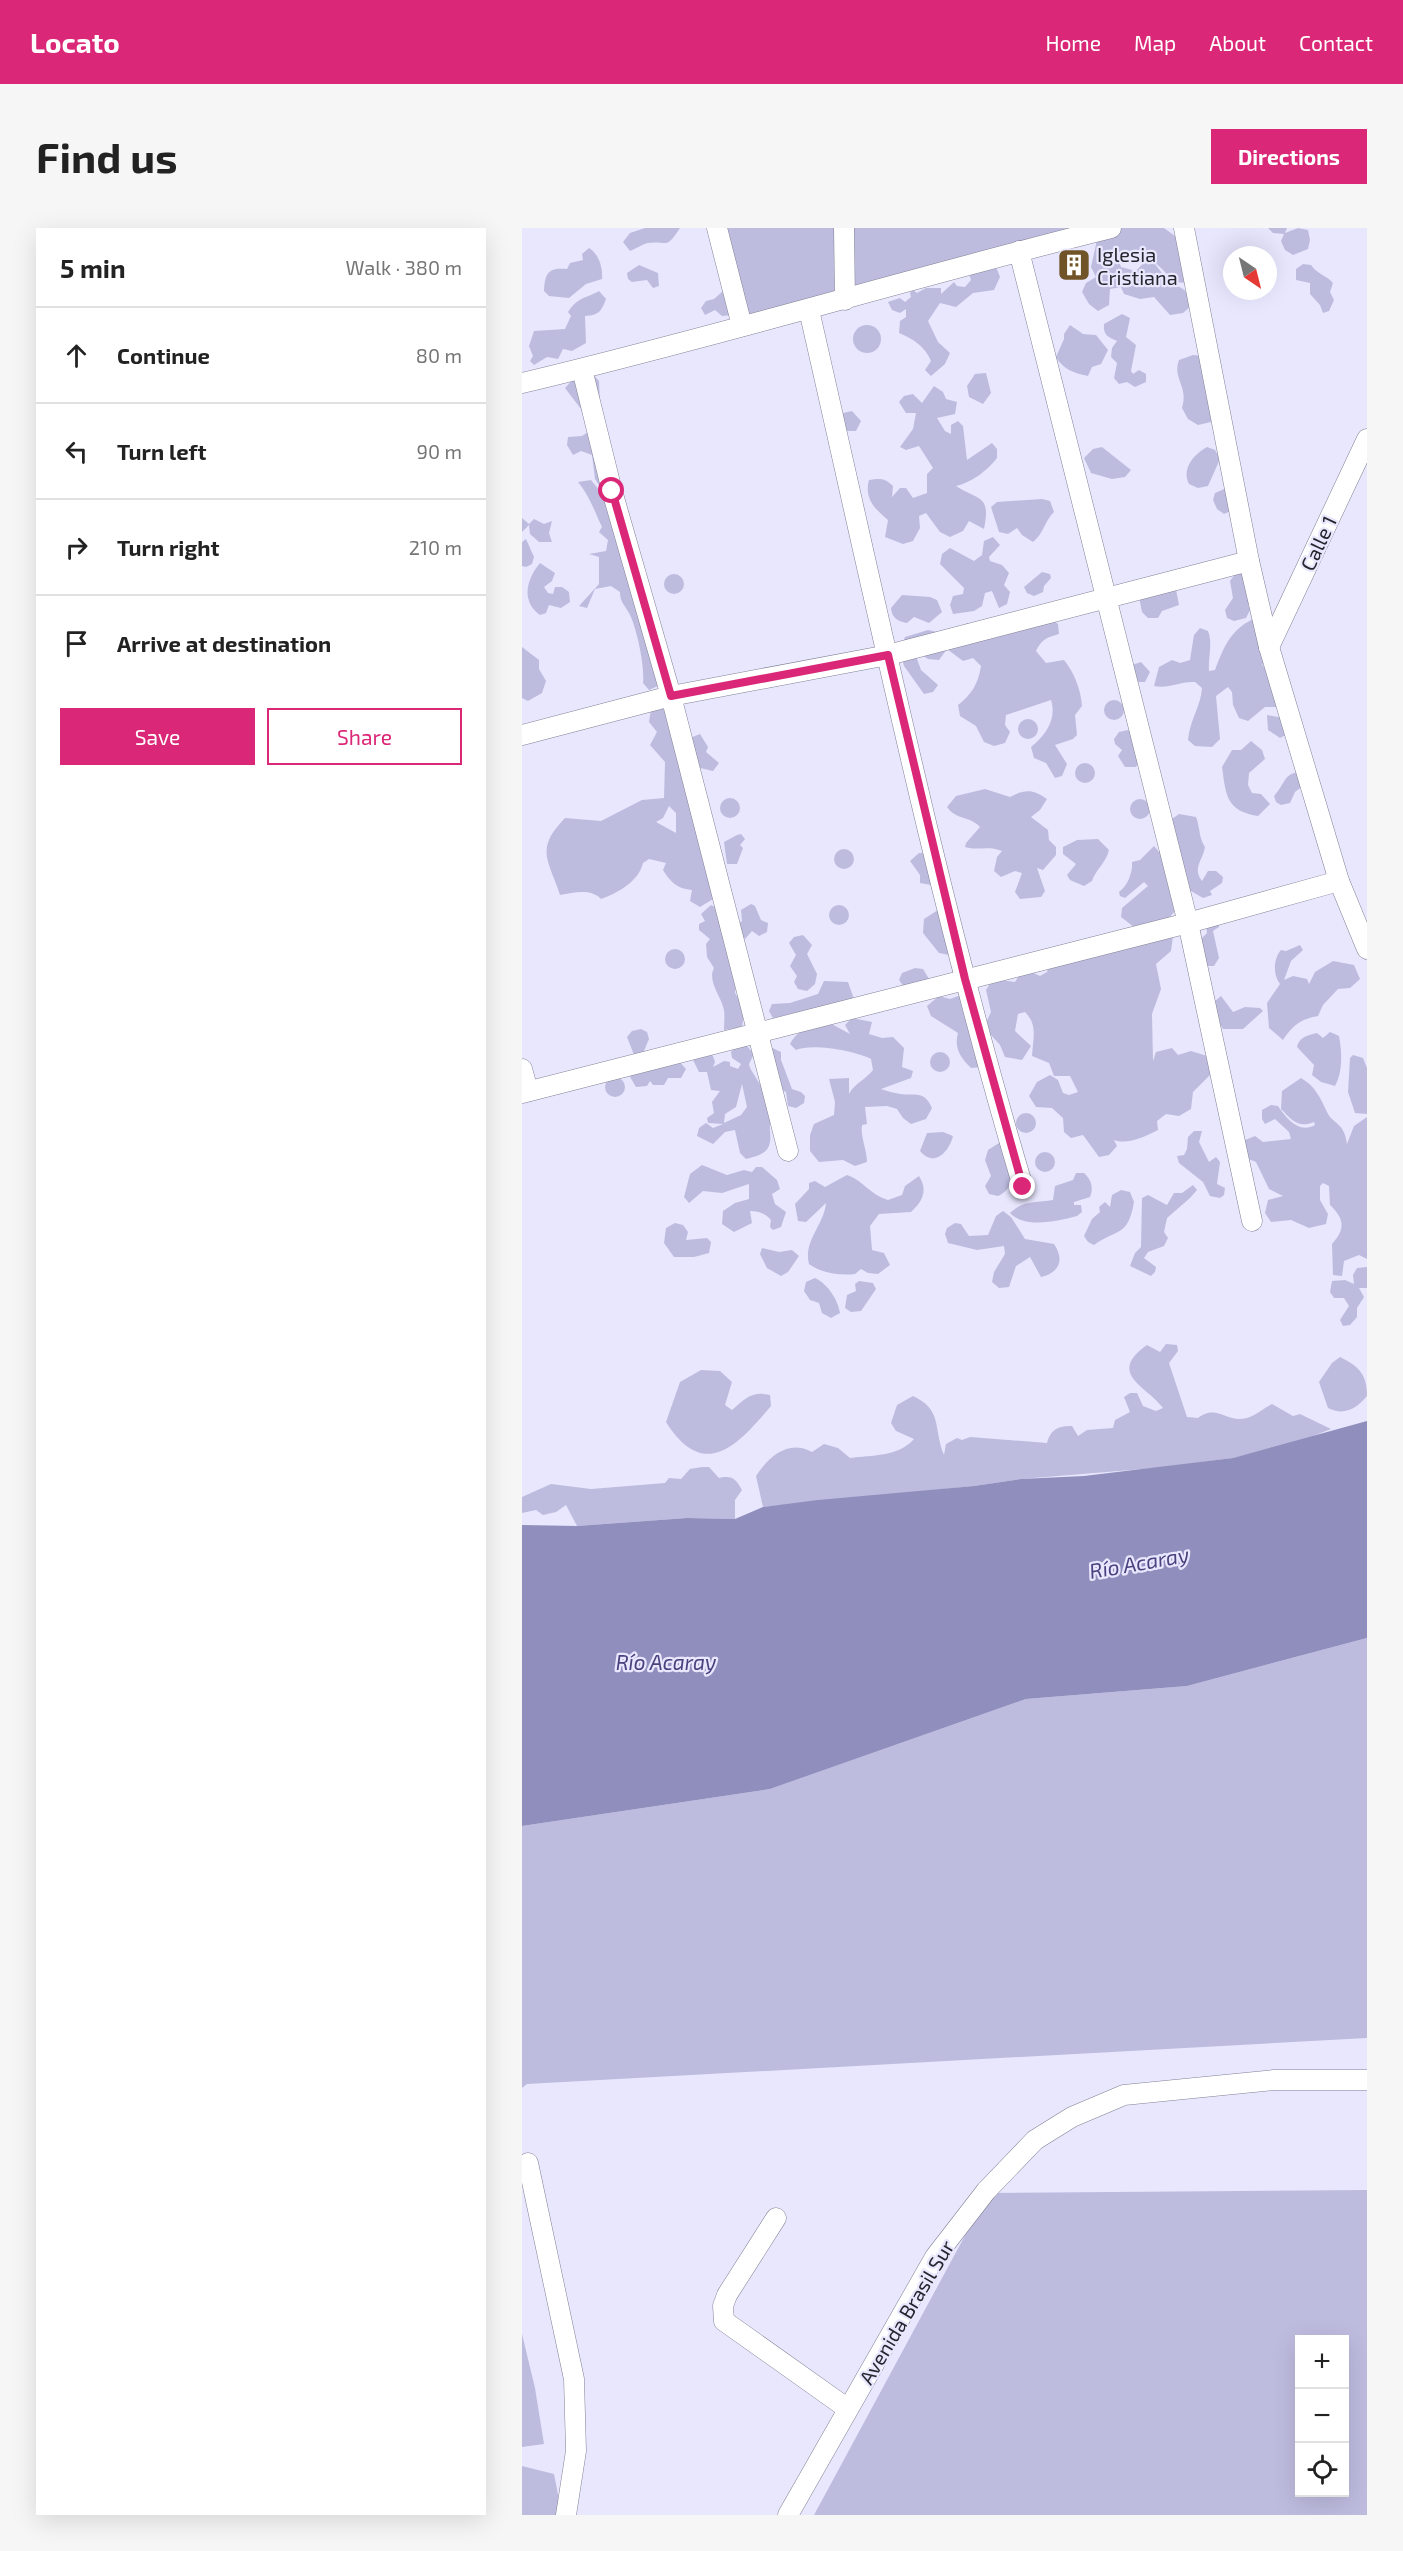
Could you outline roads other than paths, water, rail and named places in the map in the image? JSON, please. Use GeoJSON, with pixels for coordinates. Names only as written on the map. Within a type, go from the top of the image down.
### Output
{"type":"FeatureCollection","features":[{"type":"Feature","properties":{"kind":"street"},"geometry":{"type":"LineString","coordinates":[[717,228],[742,326]]}},
{"type":"Feature","properties":{"kind":"street"},"geometry":{"type":"LineString","coordinates":[[844,228],[845,300]]}},
{"type":"Feature","properties":{"kind":"street"},"geometry":{"type":"LineString","coordinates":[[522,383],[695,341],[1082,232],[1111,228]]}},
{"type":"Feature","properties":{"kind":"street"},"geometry":{"type":"LineString","coordinates":[[1184,228],[1249,561],[1269,647],[1339,881],[1365,931]]}},
{"type":"Feature","properties":{"kind":"street"},"geometry":{"type":"LineString","coordinates":[[1019,251],[1188,923],[1252,1221]]}},
{"type":"Feature","properties":{"kind":"street"},"geometry":{"type":"LineString","coordinates":[[809,310],[965,979],[1023,1187]]}},
{"type":"Feature","properties":{"kind":"street"},"geometry":{"type":"LineString","coordinates":[[582,369],[612,491],[671,696],[788,1151]]}},
{"type":"Feature","properties":{"kind":"street","name":"Calle 1"},"geometry":{"type":"LineString","coordinates":[[1269,647],[1367,439]]}},
{"type":"Feature","properties":{"kind":"street"},"geometry":{"type":"LineString","coordinates":[[522,735],[671,696],[888,655],[1249,561]]}},
{"type":"Feature","properties":{"kind":"street"},"geometry":{"type":"LineString","coordinates":[[522,1069],[525,1092],[1188,923],[1339,881]]}},
{"type":"Feature","properties":{"kind":"street","name":"Avenida Brasil Sur"},"geometry":{"type":"LineString","coordinates":[[788,2515],[935,2257],[986,2191],[1035,2140],[1072,2117],[1124,2095],[1274,2080],[1367,2080]]}},
{"type":"Feature","properties":{"kind":"street"},"geometry":{"type":"LineString","coordinates":[[528,2163],[573,2379],[576,2451],[566,2515]]}},
{"type":"Feature","properties":{"kind":"street"},"geometry":{"type":"LineString","coordinates":[[776,2218],[727,2295],[723,2306],[724,2321],[848,2409]]}},
{"type":"Feature","properties":{"kind":"water","name":"Río Acaray"},"geometry":{"type":"Polygon","coordinates":[[[1367,1421],[1367,1638],[1187,1686],[1026,1699],[770,1789],[522,1826],[522,1525],[577,1526],[687,1518],[735,1519],[763,1507],[818,1500],[974,1486],[1021,1479],[1084,1476],[1233,1458],[1367,1421]]]}},
{"type":"Feature","properties":{"kind":"place","name":"Iglesia Cristiana"},"geometry":{"type":"Point","coordinates":[1074,265]}}]}
